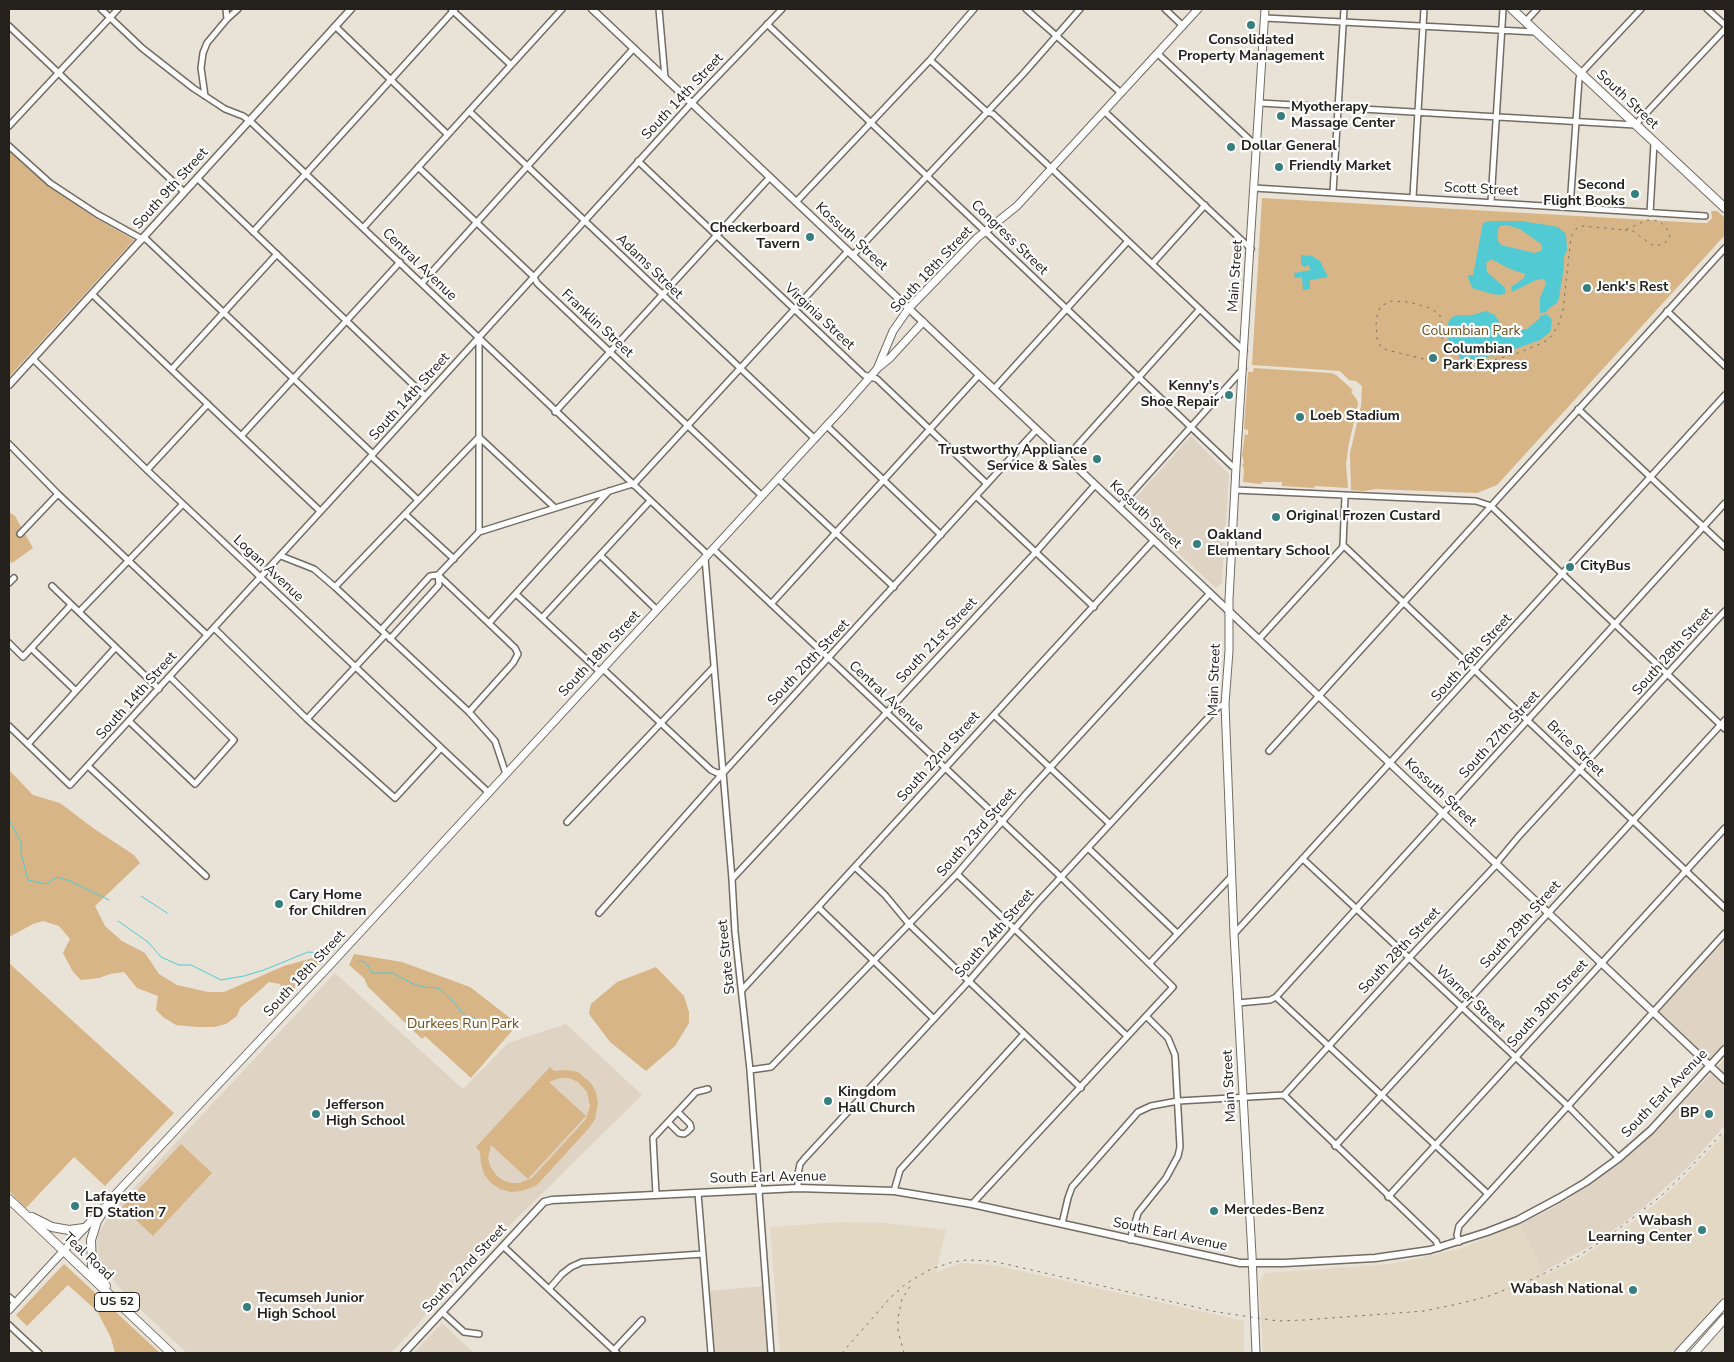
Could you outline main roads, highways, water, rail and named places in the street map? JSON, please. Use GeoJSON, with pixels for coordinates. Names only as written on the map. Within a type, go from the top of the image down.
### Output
{"type":"FeatureCollection","features":[{"type":"Feature","properties":{"kind":"main road","name":"South 18th Street"},"geometry":{"type":"LineString","coordinates":[[9,1310],[827,426],[877,369],[894,331],[909,308],[971,244],[1017,206],[1198,9]]}},
{"type":"Feature","properties":{"kind":"main road","name":"Main Street"},"geometry":{"type":"LineString","coordinates":[[1256,1353],[1253,1264],[1231,877],[1225,704],[1236,467],[1265,9]]}},
{"type":"Feature","properties":{"kind":"main road","name":"South Street"},"geometry":{"type":"LineString","coordinates":[[1512,9],[1725,208]]}},
{"type":"Feature","properties":{"kind":"main road"},"geometry":{"type":"LineString","coordinates":[[877,369],[890,358],[923,322]]}},
{"type":"Feature","properties":{"kind":"main road"},"geometry":{"type":"LineString","coordinates":[[114,1197],[97,1221],[92,1233],[90,1240],[91,1259],[95,1272],[125,1309]]}},
{"type":"Feature","properties":{"kind":"main road"},"geometry":{"type":"LineString","coordinates":[[9,1199],[33,1218],[52,1228],[69,1230],[84,1228]]}},
{"type":"Feature","properties":{"kind":"main road","name":"Teal Road"},"geometry":{"type":"LineString","coordinates":[[9,1199],[171,1353]]}},
{"type":"Feature","properties":{"kind":"main road"},"geometry":{"type":"LineString","coordinates":[[1679,1353],[1725,1303]]}},
{"type":"Feature","properties":{"kind":"main road"},"geometry":{"type":"LineString","coordinates":[[1694,1353],[1725,1318]]}},
{"type":"Feature","properties":{"kind":"water"},"geometry":{"type":"Polygon","coordinates":[[[1490,221],[1520,221],[1558,227],[1566,234],[1567,250],[1564,255],[1559,298],[1557,303],[1548,309],[1547,312],[1540,313],[1540,298],[1546,283],[1544,279],[1536,280],[1512,292],[1511,287],[1524,278],[1525,274],[1491,259],[1486,263],[1487,272],[1505,288],[1506,293],[1500,295],[1492,294],[1472,288],[1468,275],[1473,275],[1483,223],[1490,221]],[[1507,225],[1500,226],[1498,229],[1498,241],[1501,245],[1535,253],[1542,250],[1541,244],[1520,229],[1507,225]]]}},
{"type":"Feature","properties":{"kind":"water"},"geometry":{"type":"Polygon","coordinates":[[[1301,255],[1312,256],[1320,261],[1328,277],[1310,280],[1310,289],[1303,290],[1302,277],[1295,278],[1294,273],[1311,270],[1308,265],[1304,267],[1301,264],[1301,255]]]}},
{"type":"Feature","properties":{"kind":"water"},"geometry":{"type":"Polygon","coordinates":[[[1486,311],[1495,315],[1501,325],[1511,331],[1527,329],[1540,316],[1547,314],[1552,320],[1551,329],[1540,340],[1504,353],[1474,360],[1470,358],[1459,359],[1460,356],[1454,352],[1447,337],[1449,320],[1456,315],[1472,315],[1486,311]]]}},
{"type":"Feature","properties":{"kind":"waterway"},"geometry":{"type":"LineString","coordinates":[[9,820],[21,842],[21,853],[28,880],[46,884],[57,877],[70,881],[109,900]]}},
{"type":"Feature","properties":{"kind":"waterway"},"geometry":{"type":"LineString","coordinates":[[141,896],[167,913]]}},
{"type":"Feature","properties":{"kind":"waterway"},"geometry":{"type":"LineString","coordinates":[[118,921],[148,942],[161,957],[179,965],[191,965],[221,980],[264,970],[308,952],[321,953]]}},
{"type":"Feature","properties":{"kind":"waterway"},"geometry":{"type":"LineString","coordinates":[[358,962],[366,963],[372,973],[393,973],[411,983],[423,987],[438,988],[453,1001],[464,1015],[501,1025]]}},
{"type":"Feature","properties":{"kind":"railway"},"geometry":{"type":"LineString","coordinates":[[1457,365],[1446,351],[1442,338],[1439,314],[1430,308],[1409,302],[1390,301],[1380,307],[1376,320],[1377,339],[1381,347],[1387,350],[1440,363],[1465,365],[1490,361],[1518,353],[1549,339],[1559,323],[1563,310],[1571,237],[1577,228],[1582,226],[1625,230],[1647,220],[1659,221],[1666,227],[1670,235],[1667,241],[1661,245],[1652,245],[1633,231],[1625,230]]}},
{"type":"Feature","properties":{"kind":"railway"},"geometry":{"type":"LineString","coordinates":[[842,1353],[890,1298],[907,1283],[931,1269],[967,1260],[992,1261],[1217,1312],[1278,1321],[1424,1311],[1458,1304],[1489,1296],[1533,1279],[1577,1257],[1608,1237],[1661,1196],[1725,1130]]}},
{"type":"Feature","properties":{"kind":"railway"},"geometry":{"type":"LineString","coordinates":[[904,1353],[898,1331],[898,1318],[902,1299],[911,1285]]}},
{"type":"Feature","properties":{"kind":"place","name":"Consolidated Property Management"},"geometry":{"type":"Point","coordinates":[1251,25]}},
{"type":"Feature","properties":{"kind":"place","name":"Myotherapy Massage Center"},"geometry":{"type":"Point","coordinates":[1281,116]}},
{"type":"Feature","properties":{"kind":"place","name":"Dollar General"},"geometry":{"type":"Point","coordinates":[1231,147]}},
{"type":"Feature","properties":{"kind":"place","name":"Friendly Market"},"geometry":{"type":"Point","coordinates":[1279,167]}},
{"type":"Feature","properties":{"kind":"place","name":"Second Flight Books"},"geometry":{"type":"Point","coordinates":[1635,194]}},
{"type":"Feature","properties":{"kind":"place","name":"Checkerboard Tavern"},"geometry":{"type":"Point","coordinates":[810,237]}},
{"type":"Feature","properties":{"kind":"place","name":"Jenk's Rest"},"geometry":{"type":"Point","coordinates":[1587,288]}},
{"type":"Feature","properties":{"kind":"place","name":"Columbian Park Express"},"geometry":{"type":"Point","coordinates":[1433,358]}},
{"type":"Feature","properties":{"kind":"place","name":"Kenny's Shoe Repair"},"geometry":{"type":"Point","coordinates":[1229,395]}},
{"type":"Feature","properties":{"kind":"place","name":"Loeb Stadium"},"geometry":{"type":"Point","coordinates":[1300,417]}},
{"type":"Feature","properties":{"kind":"place","name":"Trustworthy Appliance Service & Sales"},"geometry":{"type":"Point","coordinates":[1097,459]}},
{"type":"Feature","properties":{"kind":"place","name":"Original Frozen Custard"},"geometry":{"type":"Point","coordinates":[1276,517]}},
{"type":"Feature","properties":{"kind":"place","name":"Oakland Elementary School"},"geometry":{"type":"Point","coordinates":[1197,544]}},
{"type":"Feature","properties":{"kind":"place","name":"CityBus"},"geometry":{"type":"Point","coordinates":[1570,567]}},
{"type":"Feature","properties":{"kind":"place","name":"Cary Home for Children"},"geometry":{"type":"Point","coordinates":[279,904]}},
{"type":"Feature","properties":{"kind":"place","name":"Kingdom Hall Church"},"geometry":{"type":"Point","coordinates":[828,1101]}},
{"type":"Feature","properties":{"kind":"place","name":"Jefferson High School"},"geometry":{"type":"Point","coordinates":[316,1114]}},
{"type":"Feature","properties":{"kind":"place","name":"BP"},"geometry":{"type":"Point","coordinates":[1709,1114]}},
{"type":"Feature","properties":{"kind":"place","name":"Lafayette FD Station 7"},"geometry":{"type":"Point","coordinates":[75,1206]}},
{"type":"Feature","properties":{"kind":"place","name":"Mercedes-Benz"},"geometry":{"type":"Point","coordinates":[1214,1211]}},
{"type":"Feature","properties":{"kind":"place","name":"Wabash Learning Center"},"geometry":{"type":"Point","coordinates":[1702,1230]}},
{"type":"Feature","properties":{"kind":"place","name":"Wabash National"},"geometry":{"type":"Point","coordinates":[1633,1290]}},
{"type":"Feature","properties":{"kind":"place","name":"Tecumseh Junior High School"},"geometry":{"type":"Point","coordinates":[247,1307]}},
{"type":"Feature","properties":{"kind":"park label","name":"Columbian Park"},"geometry":{"type":"Point","coordinates":[1471,332]}},
{"type":"Feature","properties":{"kind":"park label","name":"Durkees Run Park"},"geometry":{"type":"Point","coordinates":[463,1025]}}]}
